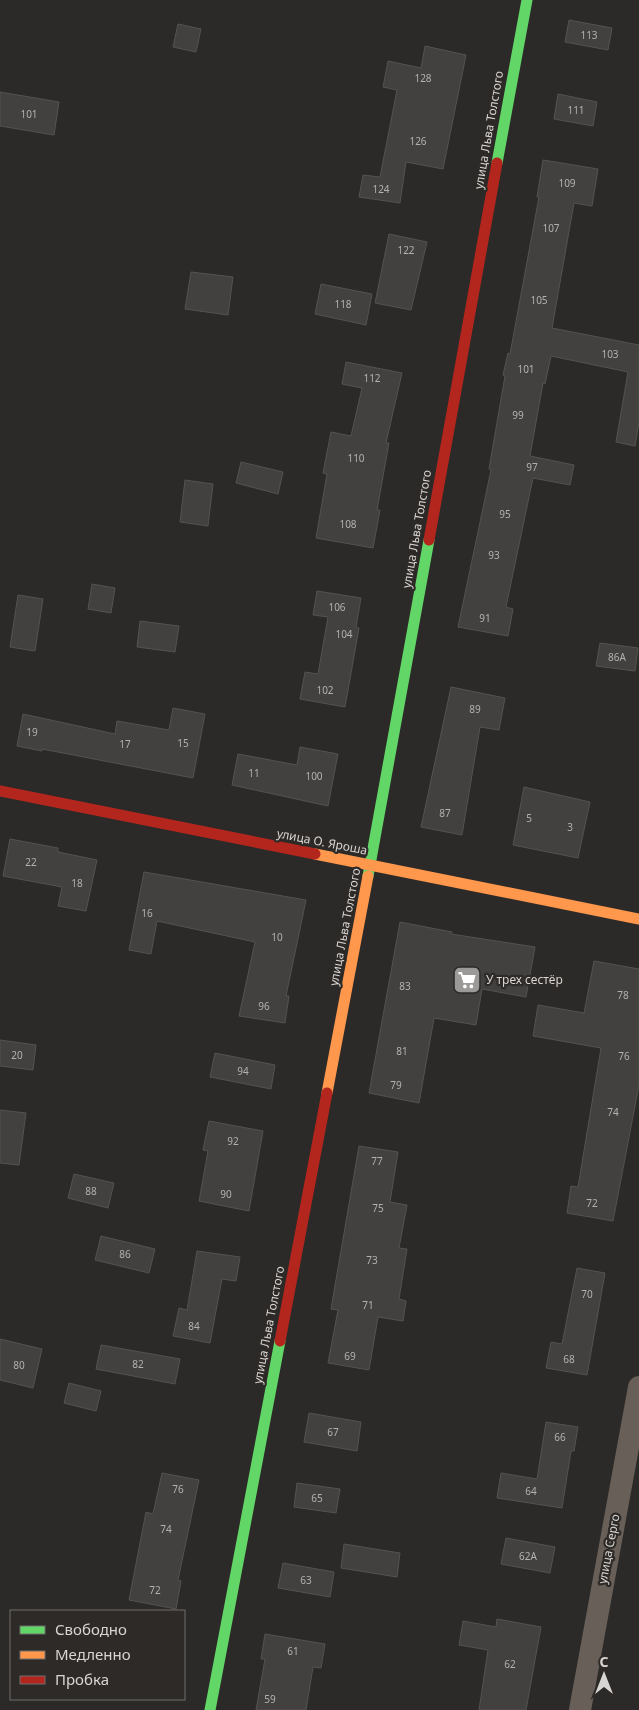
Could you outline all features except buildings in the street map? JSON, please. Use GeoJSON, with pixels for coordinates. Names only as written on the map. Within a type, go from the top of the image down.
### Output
{"type":"FeatureCollection","features":[{"type":"Feature","properties":{"kind":"street","name":"улица Льва Толстого"},"geometry":{"type":"LineString","coordinates":[[210,1710],[370,865],[527,0]]}},
{"type":"Feature","properties":{"kind":"street","name":"улица О. Яроша"},"geometry":{"type":"LineString","coordinates":[[0,791],[639,919]]}},
{"type":"Feature","properties":{"kind":"street","name":"улица Серго"},"geometry":{"type":"LineString","coordinates":[[580,1710],[639,1387]]}},
{"type":"Feature","properties":{"kind":"traffic: fast"},"geometry":{"type":"LineString","coordinates":[[497,163],[527,0]]}},
{"type":"Feature","properties":{"kind":"traffic: fast"},"geometry":{"type":"LineString","coordinates":[[368,876],[429,540]]}},
{"type":"Feature","properties":{"kind":"traffic: fast"},"geometry":{"type":"LineString","coordinates":[[210,1710],[280,1341]]}},
{"type":"Feature","properties":{"kind":"traffic: slow"},"geometry":{"type":"LineString","coordinates":[[315,854],[639,919]]}},
{"type":"Feature","properties":{"kind":"traffic: slow"},"geometry":{"type":"LineString","coordinates":[[327,1093],[368,876]]}},
{"type":"Feature","properties":{"kind":"traffic: jam"},"geometry":{"type":"LineString","coordinates":[[429,540],[497,163]]}},
{"type":"Feature","properties":{"kind":"traffic: jam"},"geometry":{"type":"LineString","coordinates":[[0,791],[315,854]]}},
{"type":"Feature","properties":{"kind":"traffic: jam"},"geometry":{"type":"LineString","coordinates":[[280,1341],[327,1093]]}},
{"type":"Feature","properties":{"kind":"place","name":"У трех сестёр"},"geometry":{"type":"Point","coordinates":[467,980]}}]}
